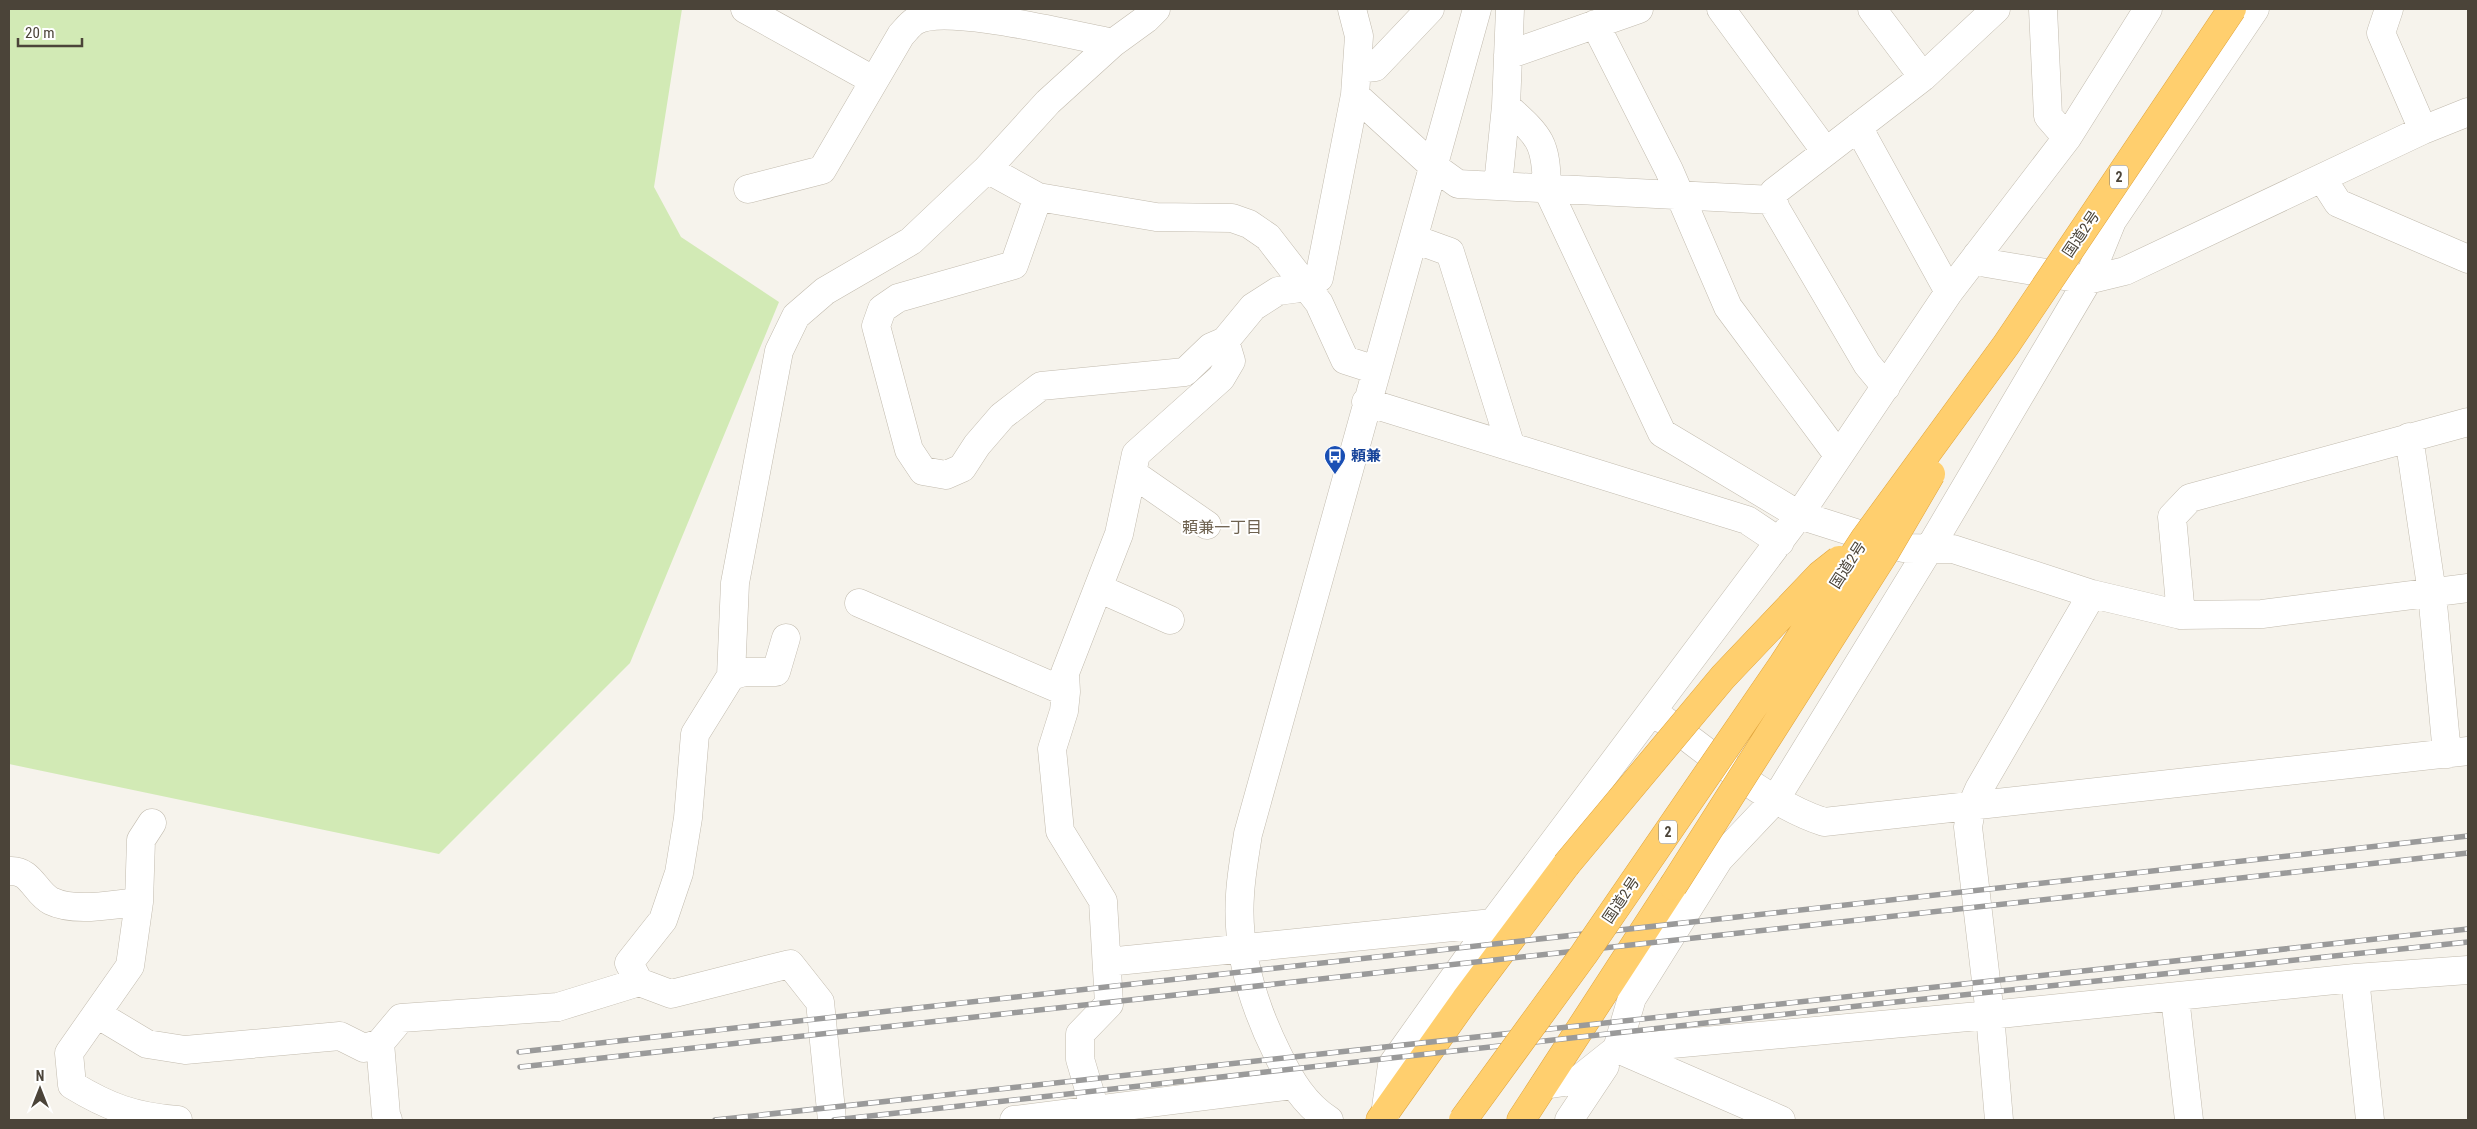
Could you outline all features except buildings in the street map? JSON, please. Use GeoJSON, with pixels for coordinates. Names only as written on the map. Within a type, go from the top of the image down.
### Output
{"type":"FeatureCollection","features":[{"type":"Feature","properties":{"kind":"highway","name":"国道2号"},"geometry":{"type":"LineString","coordinates":[[1462,1120],[1584,954],[1782,664],[1865,538],[2006,345],[2232,9]]}},
{"type":"Feature","properties":{"kind":"highway"},"geometry":{"type":"LineString","coordinates":[[1521,1120],[1674,886],[1886,551],[2006,345]]}},
{"type":"Feature","properties":{"kind":"highway"},"geometry":{"type":"LineString","coordinates":[[1382,1118],[1465,1000],[1566,865],[1722,677],[1820,575],[1865,538]]}},
{"type":"Feature","properties":{"kind":"street"},"geometry":{"type":"LineString","coordinates":[[745,9],[873,80]]}},
{"type":"Feature","properties":{"kind":"street"},"geometry":{"type":"LineString","coordinates":[[639,982],[629,963],[663,920],[679,873],[688,818],[695,734],[730,676],[737,574],[779,351],[796,316],[825,291],[911,241],[987,169],[1048,102],[1113,43],[1146,19],[1156,9]]}},
{"type":"Feature","properties":{"kind":"street"},"geometry":{"type":"LineString","coordinates":[[1038,197],[1014,265],[898,298],[882,309],[876,326],[909,450],[923,471],[946,475],[962,468],[977,445],[1002,416],[1041,386],[1185,372],[1212,347],[1225,341],[1253,307],[1278,291],[1308,287],[1319,278],[1356,82],[1359,36],[1352,9]]}},
{"type":"Feature","properties":{"kind":"street"},"geometry":{"type":"LineString","coordinates":[[1356,82],[1376,67],[1430,9]]}},
{"type":"Feature","properties":{"kind":"street"},"geometry":{"type":"LineString","coordinates":[[1329,1120],[1293,1085],[1264,1027],[1249,989],[1242,949],[1240,895],[1248,834],[1366,402],[1414,239],[1432,166],[1477,9]]}},
{"type":"Feature","properties":{"kind":"street"},"geometry":{"type":"LineString","coordinates":[[1498,184],[1506,106],[1510,9]]}},
{"type":"Feature","properties":{"kind":"street"},"geometry":{"type":"LineString","coordinates":[[1508,55],[1639,9]]}},
{"type":"Feature","properties":{"kind":"street"},"geometry":{"type":"LineString","coordinates":[[1721,9],[1826,152]]}},
{"type":"Feature","properties":{"kind":"street"},"geometry":{"type":"LineString","coordinates":[[1872,9],[1923,77]]}},
{"type":"Feature","properties":{"kind":"street"},"geometry":{"type":"LineString","coordinates":[[1886,387],[1867,364],[1776,210],[1773,200],[1774,192],[1923,77],[1996,9]]}},
{"type":"Feature","properties":{"kind":"street"},"geometry":{"type":"LineString","coordinates":[[2043,9],[2048,116],[2068,138]]}},
{"type":"Feature","properties":{"kind":"street"},"geometry":{"type":"LineString","coordinates":[[1382,1118],[1392,1065],[1493,923],[1780,542],[1949,292],[2068,138],[2148,9]]}},
{"type":"Feature","properties":{"kind":"street"},"geometry":{"type":"LineString","coordinates":[[1569,1120],[1617,1049],[1632,998],[1719,859],[1775,800],[1929,549],[2088,280],[2112,220],[2255,9]]}},
{"type":"Feature","properties":{"kind":"street"},"geometry":{"type":"LineString","coordinates":[[2389,9],[2381,33],[2423,130]]}},
{"type":"Feature","properties":{"kind":"street"},"geometry":{"type":"LineString","coordinates":[[748,189],[822,170],[901,35],[915,21],[928,17],[961,16],[1113,43]]}},
{"type":"Feature","properties":{"kind":"street"},"geometry":{"type":"LineString","coordinates":[[1595,24],[1669,170],[1678,195],[1728,307],[1838,455]]}},
{"type":"Feature","properties":{"kind":"street"},"geometry":{"type":"LineString","coordinates":[[1356,82],[1432,166],[1458,184],[1498,184],[1773,200]]}},
{"type":"Feature","properties":{"kind":"street"},"geometry":{"type":"LineString","coordinates":[[1506,106],[1536,133],[1546,160],[1547,188],[1662,434],[1799,515],[1903,548],[1953,549],[2092,594],[2181,615],[2262,614],[2468,588]]}},
{"type":"Feature","properties":{"kind":"street"},"geometry":{"type":"LineString","coordinates":[[1977,255],[1986,263],[2088,280],[2125,271],[2423,130],[2468,112]]}},
{"type":"Feature","properties":{"kind":"street"},"geometry":{"type":"LineString","coordinates":[[1858,127],[1949,292]]}},
{"type":"Feature","properties":{"kind":"street"},"geometry":{"type":"LineString","coordinates":[[987,169],[1038,197],[1156,217],[1232,218],[1249,224],[1268,237],[1308,287],[1319,303],[1345,360],[1376,370]]}},
{"type":"Feature","properties":{"kind":"street"},"geometry":{"type":"LineString","coordinates":[[2322,178],[2338,203],[2468,259]]}},
{"type":"Feature","properties":{"kind":"street"},"geometry":{"type":"LineString","coordinates":[[1414,239],[1450,252],[1511,447]]}},
{"type":"Feature","properties":{"kind":"street"},"geometry":{"type":"LineString","coordinates":[[1096,1116],[1080,1059],[1080,1034],[1109,1004],[1103,901],[1060,831],[1052,749],[1064,711],[1065,674],[1119,534],[1136,454],[1221,378],[1231,361],[1225,341]]}},
{"type":"Feature","properties":{"kind":"street"},"geometry":{"type":"LineString","coordinates":[[1366,402],[1747,520],[1780,542]]}},
{"type":"Feature","properties":{"kind":"street"},"geometry":{"type":"LineString","coordinates":[[2181,615],[2172,517],[2190,498],[2468,422]]}},
{"type":"Feature","properties":{"kind":"street"},"geometry":{"type":"LineString","coordinates":[[1652,712],[1775,800],[1802,815],[1824,822],[2458,752],[2432,593],[2410,437]]}},
{"type":"Feature","properties":{"kind":"street"},"geometry":{"type":"LineString","coordinates":[[1132,473],[1207,525]]}},
{"type":"Feature","properties":{"kind":"street"},"geometry":{"type":"LineString","coordinates":[[1098,588],[1170,620]]}},
{"type":"Feature","properties":{"kind":"street"},"geometry":{"type":"LineString","coordinates":[[2000,1120],[1968,827],[1972,805],[2092,594]]}},
{"type":"Feature","properties":{"kind":"street"},"geometry":{"type":"LineString","coordinates":[[859,603],[1066,692]]}},
{"type":"Feature","properties":{"kind":"street"},"geometry":{"type":"LineString","coordinates":[[730,676],[744,672],[776,672],[786,638]]}},
{"type":"Feature","properties":{"kind":"street"},"geometry":{"type":"LineString","coordinates":[[152,823],[141,840],[139,902],[130,966],[69,1053],[72,1085],[104,1104],[150,1118],[178,1120]]}},
{"type":"Feature","properties":{"kind":"street"},"geometry":{"type":"LineString","coordinates":[[9,871],[14,871],[28,877],[50,901],[74,907],[139,902]]}},
{"type":"Feature","properties":{"kind":"street"},"geometry":{"type":"LineString","coordinates":[[1107,962],[1493,923]]}},
{"type":"Feature","properties":{"kind":"street"},"geometry":{"type":"LineString","coordinates":[[97,1014],[147,1044],[185,1050],[340,1036],[364,1048],[380,1043],[401,1018],[558,1007],[639,982],[671,994],[790,964],[820,1002],[832,1120]]}},
{"type":"Feature","properties":{"kind":"street"},"geometry":{"type":"LineString","coordinates":[[1544,1085],[1578,1080],[1617,1049],[1661,1055],[1990,1015],[2355,978],[2468,970]]}},
{"type":"Feature","properties":{"kind":"street"},"geometry":{"type":"LineString","coordinates":[[2355,978],[2370,1120]]}},
{"type":"Feature","properties":{"kind":"street"},"geometry":{"type":"LineString","coordinates":[[2175,997],[2189,1120]]}},
{"type":"Feature","properties":{"kind":"street"},"geometry":{"type":"LineString","coordinates":[[380,1043],[388,1120]]}},
{"type":"Feature","properties":{"kind":"street"},"geometry":{"type":"LineString","coordinates":[[1661,1055],[1781,1120]]}},
{"type":"Feature","properties":{"kind":"street"},"geometry":{"type":"LineString","coordinates":[[1014,1120],[1096,1116],[1293,1085]]}},
{"type":"Feature","properties":{"kind":"green space"},"geometry":{"type":"Polygon","coordinates":[[[9,9],[682,9],[654,187],[681,237],[779,302],[630,663],[439,854],[9,764],[9,9]]]}},
{"type":"Feature","properties":{"kind":"railway"},"geometry":{"type":"LineString","coordinates":[[519,1052],[2468,836]]}},
{"type":"Feature","properties":{"kind":"railway"},"geometry":{"type":"LineString","coordinates":[[520,1067],[2468,853]]}},
{"type":"Feature","properties":{"kind":"railway"},"geometry":{"type":"LineString","coordinates":[[715,1120],[2468,929]]}},
{"type":"Feature","properties":{"kind":"railway"},"geometry":{"type":"LineString","coordinates":[[834,1120],[1867,1005],[2468,942]]}},
{"type":"Feature","properties":{"kind":"place","name":"頼兼"},"geometry":{"type":"Point","coordinates":[1335,475]}},
{"type":"Feature","properties":{"kind":"district","name":"頼兼一丁目"},"geometry":{"type":"Point","coordinates":[1222,527]}}]}
